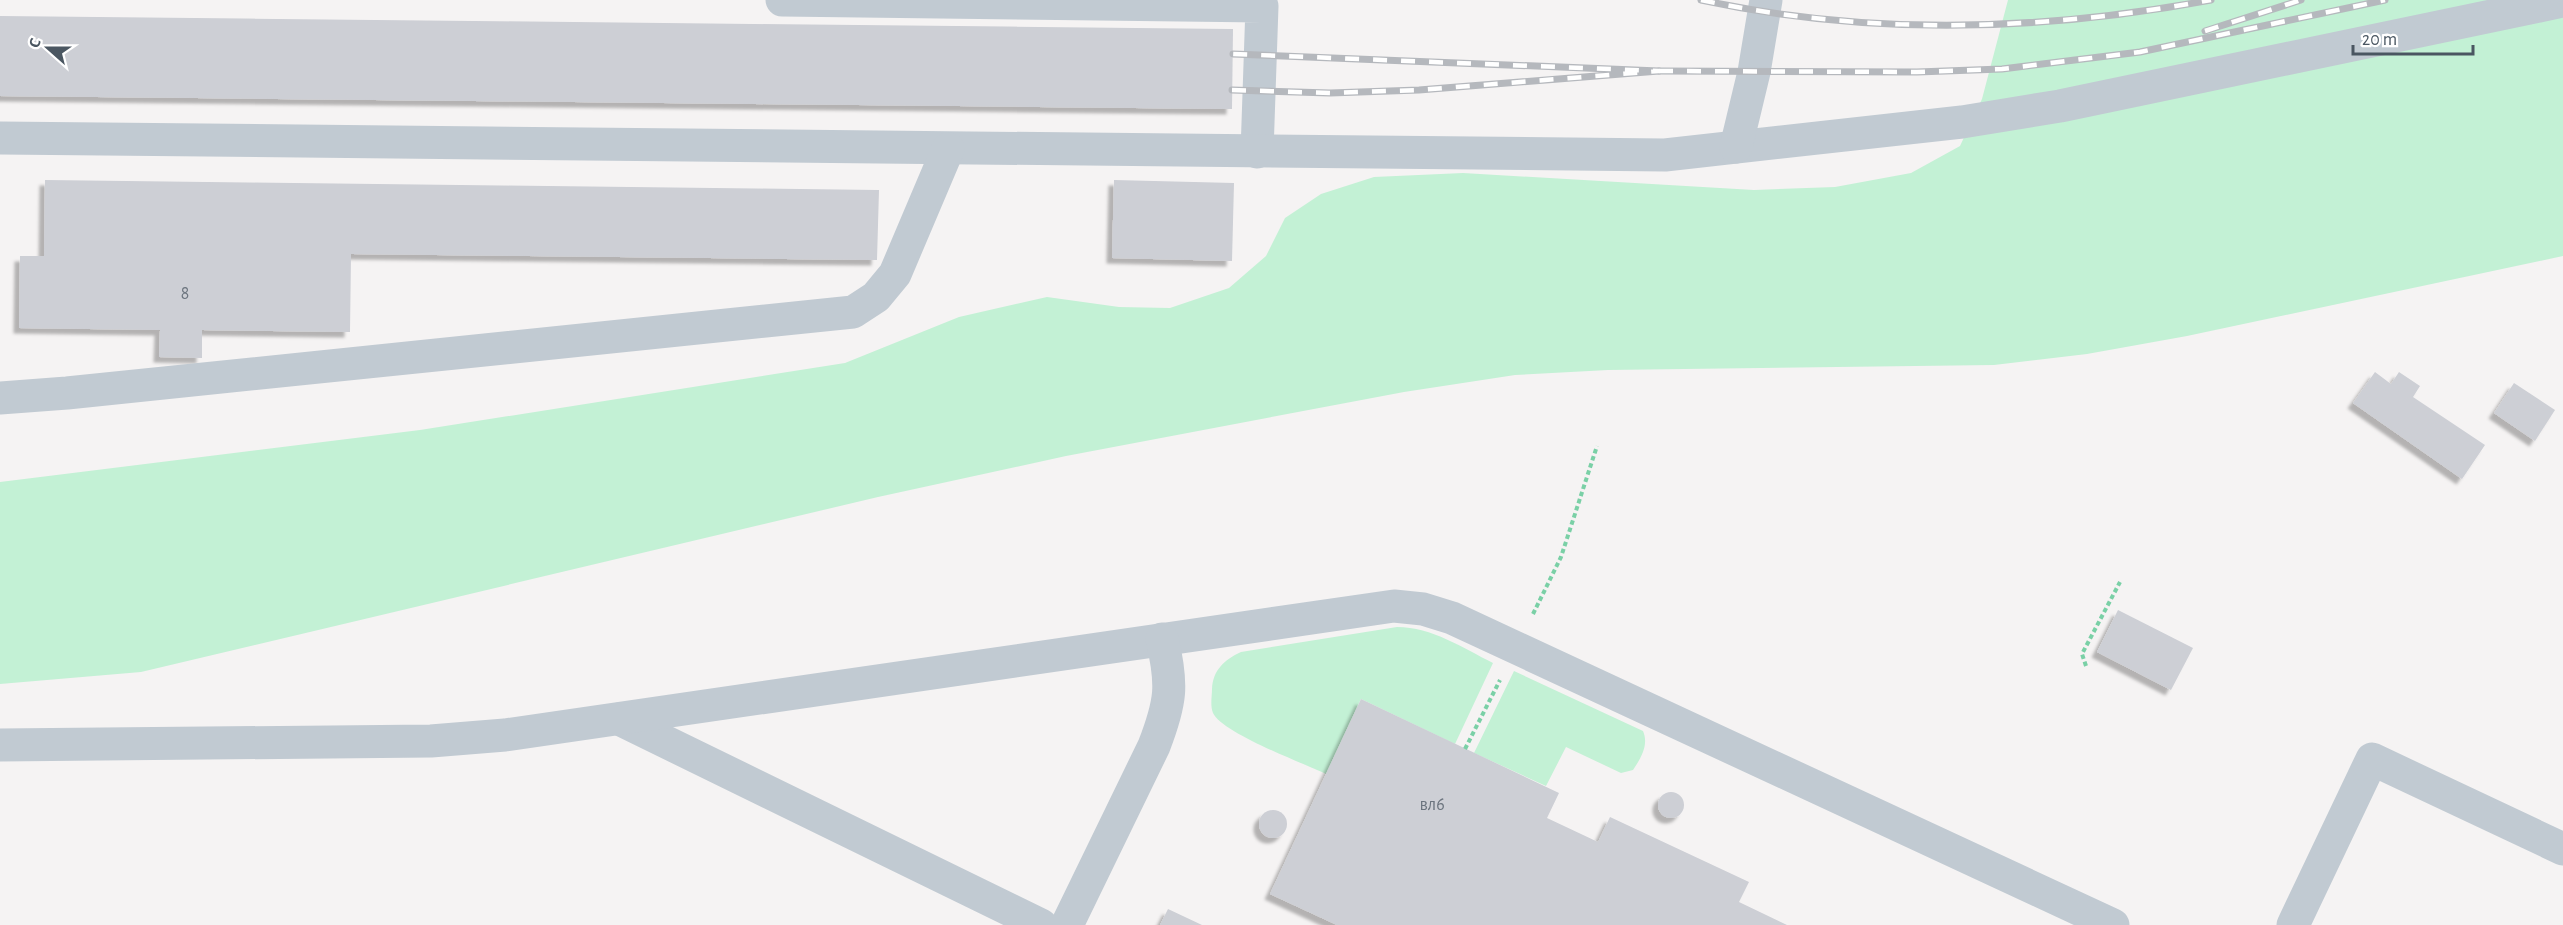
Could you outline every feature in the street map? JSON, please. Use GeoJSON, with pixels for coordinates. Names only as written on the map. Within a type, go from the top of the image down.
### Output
{"type":"FeatureCollection","features":[{"type":"Feature","properties":{"kind":"lane"},"geometry":{"type":"LineString","coordinates":[[782,0],[1262,6],[1257,152]]}},
{"type":"Feature","properties":{"kind":"lane"},"geometry":{"type":"LineString","coordinates":[[1736,147],[1754,72],[1766,0]]}},
{"type":"Feature","properties":{"kind":"lane"},"geometry":{"type":"LineString","coordinates":[[0,138],[1665,155],[1962,122],[2060,106],[2563,2]]}},
{"type":"Feature","properties":{"kind":"lane"},"geometry":{"type":"LineString","coordinates":[[0,398],[853,312],[876,297],[895,274],[948,148]]}},
{"type":"Feature","properties":{"kind":"lane"},"geometry":{"type":"LineString","coordinates":[[0,745],[431,741],[505,735],[1394,606],[1423,609],[1452,618],[2113,925]]}},
{"type":"Feature","properties":{"kind":"lane"},"geometry":{"type":"LineString","coordinates":[[1067,925],[1154,746],[1166,716],[1170,681],[1162,639]]}},
{"type":"Feature","properties":{"kind":"lane"},"geometry":{"type":"LineString","coordinates":[[619,718],[991,914],[1041,925]]}},
{"type":"Feature","properties":{"kind":"lane"},"geometry":{"type":"LineString","coordinates":[[2293,925],[2372,759],[2563,849]]}},
{"type":"Feature","properties":{"kind":"path"},"geometry":{"type":"LineString","coordinates":[[1465,748],[1561,556],[1596,446]]}},
{"type":"Feature","properties":{"kind":"path"},"geometry":{"type":"LineString","coordinates":[[2086,666],[2082,654],[2120,582]]}},
{"type":"Feature","properties":{"kind":"green space"},"geometry":{"type":"Polygon","coordinates":[[[2008,0],[2563,0],[2563,256],[2187,336],[2087,354],[1994,365],[1608,370],[1515,375],[1404,392],[1066,456],[878,497],[141,672],[0,684],[0,482],[420,430],[845,363],[959,317],[1047,297],[1119,307],[1170,308],[1229,288],[1266,256],[1285,218],[1321,194],[1374,177],[1463,173],[1754,190],[1835,187],[1911,173],[1960,146],[1982,99],[2008,0]]]}},
{"type":"Feature","properties":{"kind":"green space"},"geometry":{"type":"Polygon","coordinates":[[[1397,627],[1435,634],[1493,663],[1455,744],[1361,699],[1326,774],[1247,738],[1219,721],[1213,713],[1211,701],[1217,671],[1229,658],[1241,652],[1397,627]]]}},
{"type":"Feature","properties":{"kind":"green space"},"geometry":{"type":"Polygon","coordinates":[[[1514,671],[1643,731],[1645,746],[1633,770],[1621,773],[1566,747],[1546,786],[1474,753],[1514,671]]]}},
{"type":"Feature","properties":{"kind":"building"},"geometry":{"type":"Polygon","coordinates":[[[0,16],[1233,29],[1232,109],[0,96],[0,16]]]}},
{"type":"Feature","properties":{"kind":"building"},"geometry":{"type":"Polygon","coordinates":[[[45,180],[879,190],[877,260],[351,254],[350,332],[202,330],[202,358],[159,357],[160,330],[19,328],[20,256],[44,256],[45,180]]]}},
{"type":"Feature","properties":{"kind":"building"},"geometry":{"type":"Polygon","coordinates":[[[1114,180],[1234,183],[1232,261],[1112,258],[1114,180]]]}},
{"type":"Feature","properties":{"kind":"building"},"geometry":{"type":"Polygon","coordinates":[[[2375,372],[2391,384],[2399,372],[2420,386],[2413,397],[2485,445],[2462,479],[2353,403],[2375,372]]]}},
{"type":"Feature","properties":{"kind":"building"},"geometry":{"type":"Polygon","coordinates":[[[2514,383],[2555,410],[2535,441],[2494,413],[2514,383]]]}},
{"type":"Feature","properties":{"kind":"building"},"geometry":{"type":"Polygon","coordinates":[[[2118,610],[2193,648],[2171,690],[2097,652],[2118,610]]]}},
{"type":"Feature","properties":{"kind":"building"},"geometry":{"type":"Polygon","coordinates":[[[1361,699],[1559,793],[1547,818],[1598,842],[1610,817],[1749,882],[1739,902],[1787,925],[1337,925],[1270,894],[1361,699]]]}},
{"type":"Feature","properties":{"kind":"building"},"geometry":{"type":"Polygon","coordinates":[[[1671,792],[1680,796],[1684,805],[1680,814],[1671,818],[1662,814],[1658,805],[1662,796],[1671,792]]]}},
{"type":"Feature","properties":{"kind":"building"},"geometry":{"type":"Polygon","coordinates":[[[1273,810],[1283,814],[1287,824],[1283,834],[1273,838],[1263,834],[1259,824],[1263,814],[1273,810]]]}},
{"type":"Feature","properties":{"kind":"building"},"geometry":{"type":"Polygon","coordinates":[[[1168,909],[1202,925],[1160,925],[1168,909]]]}},
{"type":"Feature","properties":{"kind":"railway"},"geometry":{"type":"LineString","coordinates":[[1701,0],[1764,12],[1828,20],[1956,25],[2084,18],[2211,0]]}},
{"type":"Feature","properties":{"kind":"railway"},"geometry":{"type":"LineString","coordinates":[[2205,31],[2301,0]]}},
{"type":"Feature","properties":{"kind":"railway"},"geometry":{"type":"LineString","coordinates":[[1659,71],[1917,72],[2002,69],[2140,52],[2385,0]]}},
{"type":"Feature","properties":{"kind":"railway"},"geometry":{"type":"LineString","coordinates":[[1232,90],[1330,93],[1419,90],[1659,71],[1233,54]]}}]}
